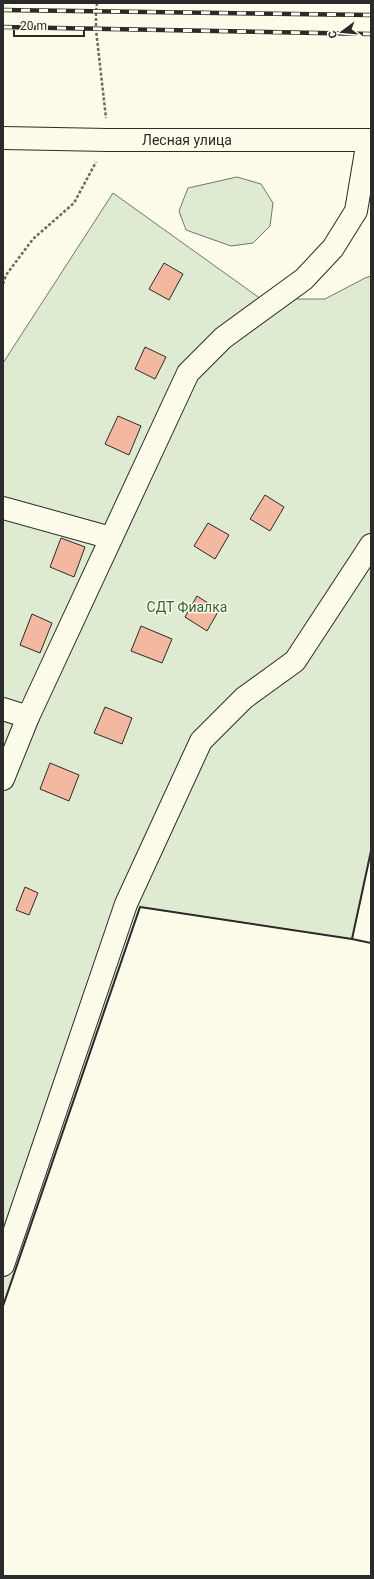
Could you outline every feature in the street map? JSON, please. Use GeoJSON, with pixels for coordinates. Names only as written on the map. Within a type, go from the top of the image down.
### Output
{"type":"FeatureCollection","features":[{"type":"Feature","properties":{"kind":"street","name":"Лесная улица"},"geometry":{"type":"LineString","coordinates":[[3,138],[108,140],[369,140]]}},
{"type":"Feature","properties":{"kind":"street"},"geometry":{"type":"LineString","coordinates":[[3,779],[28,717],[188,373],[223,338],[304,279],[333,248],[356,211],[369,140]]}},
{"type":"Feature","properties":{"kind":"street"},"geometry":{"type":"LineString","coordinates":[[3,508],[111,538]]}},
{"type":"Feature","properties":{"kind":"street"},"geometry":{"type":"LineString","coordinates":[[3,1265],[126,904],[201,741],[244,698],[295,661],[371,545]]}},
{"type":"Feature","properties":{"kind":"street"},"geometry":{"type":"LineString","coordinates":[[3,710],[28,717]]}},
{"type":"Feature","properties":{"kind":"path"},"geometry":{"type":"LineString","coordinates":[[3,284],[6,275],[33,239],[74,203],[108,140],[96,30],[97,3]]}},
{"type":"Feature","properties":{"kind":"green space"},"geometry":{"type":"Polygon","coordinates":[[[237,177],[261,184],[273,203],[270,226],[253,243],[231,246],[186,230],[179,211],[188,188],[237,177]]]}},
{"type":"Feature","properties":{"kind":"green space","name":"СДТ Фиалка"},"geometry":{"type":"Polygon","coordinates":[[[113,193],[261,299],[325,299],[371,276],[371,851],[352,939],[140,907],[3,1306],[3,363],[113,193]]]}},
{"type":"Feature","properties":{"kind":"building"},"geometry":{"type":"Polygon","coordinates":[[[164,263],[183,274],[169,300],[149,289],[164,263]]]}},
{"type":"Feature","properties":{"kind":"building"},"geometry":{"type":"Polygon","coordinates":[[[145,347],[166,357],[155,379],[135,369],[145,347]]]}},
{"type":"Feature","properties":{"kind":"building"},"geometry":{"type":"Polygon","coordinates":[[[118,416],[141,426],[129,455],[105,444],[118,416]]]}},
{"type":"Feature","properties":{"kind":"building"},"geometry":{"type":"Polygon","coordinates":[[[265,495],[284,507],[270,531],[250,519],[265,495]]]}},
{"type":"Feature","properties":{"kind":"building"},"geometry":{"type":"Polygon","coordinates":[[[208,523],[229,535],[215,559],[194,546],[208,523]]]}},
{"type":"Feature","properties":{"kind":"building"},"geometry":{"type":"Polygon","coordinates":[[[61,538],[85,547],[74,577],[50,567],[61,538]]]}},
{"type":"Feature","properties":{"kind":"building"},"geometry":{"type":"Polygon","coordinates":[[[197,596],[219,610],[207,631],[185,617],[197,596]]]}},
{"type":"Feature","properties":{"kind":"building"},"geometry":{"type":"Polygon","coordinates":[[[32,614],[52,623],[40,653],[20,645],[32,614]]]}},
{"type":"Feature","properties":{"kind":"building"},"geometry":{"type":"Polygon","coordinates":[[[141,626],[172,639],[162,663],[131,651],[141,626]]]}},
{"type":"Feature","properties":{"kind":"building"},"geometry":{"type":"Polygon","coordinates":[[[105,707],[132,718],[122,744],[94,733],[105,707]]]}},
{"type":"Feature","properties":{"kind":"building"},"geometry":{"type":"Polygon","coordinates":[[[50,763],[79,775],[69,801],[40,789],[50,763]]]}},
{"type":"Feature","properties":{"kind":"building"},"geometry":{"type":"Polygon","coordinates":[[[25,887],[38,893],[29,915],[16,910],[25,887]]]}},
{"type":"Feature","properties":{"kind":"railway"},"geometry":{"type":"LineString","coordinates":[[3,10],[371,15]]}},
{"type":"Feature","properties":{"kind":"railway"},"geometry":{"type":"LineString","coordinates":[[3,27],[371,34]]}},
{"type":"Feature","properties":{"kind":"wall"},"geometry":{"type":"LineString","coordinates":[[3,1306],[140,907],[352,939],[371,851]]}},
{"type":"Feature","properties":{"kind":"wall"},"geometry":{"type":"LineString","coordinates":[[352,939],[371,943]]}}]}
